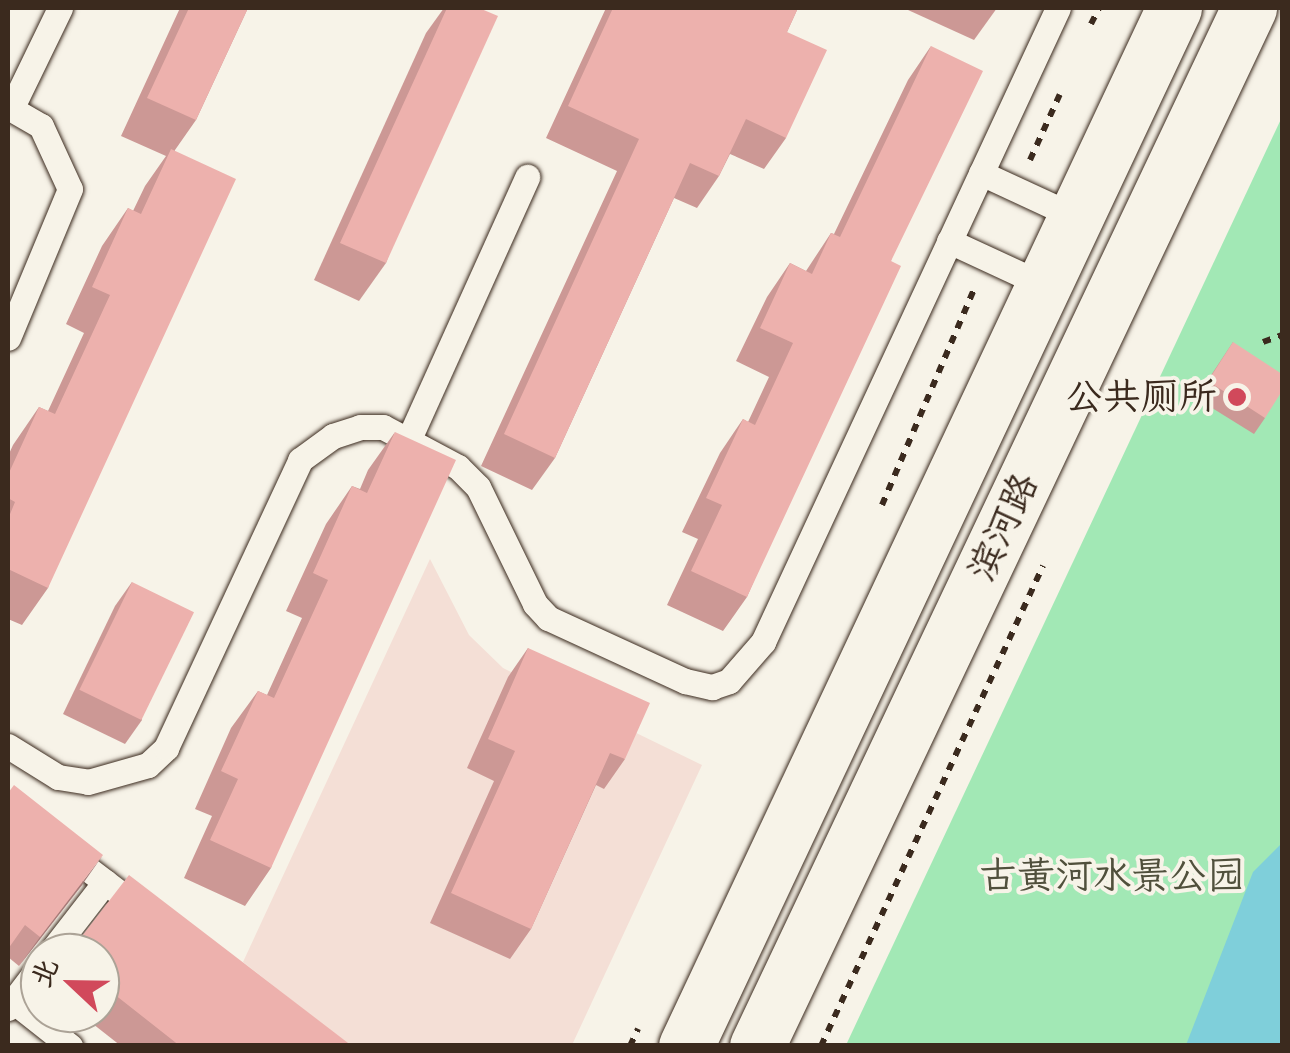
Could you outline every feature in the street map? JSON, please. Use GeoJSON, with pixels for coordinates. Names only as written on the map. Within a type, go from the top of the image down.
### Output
{"type":"FeatureCollection","features":[{"type":"Feature","properties":{"kind":"main road","name":"滨河路"},"geometry":{"type":"LineString","coordinates":[[686,1046],[1174,8]]}},
{"type":"Feature","properties":{"kind":"main road","name":"滨河路"},"geometry":{"type":"LineString","coordinates":[[757,1046],[1249,8]]}},
{"type":"Feature","properties":{"kind":"lane"},"geometry":{"type":"LineString","coordinates":[[8,338],[70,189],[54,144],[41,126],[9,108],[60,8]]}},
{"type":"Feature","properties":{"kind":"lane"},"geometry":{"type":"LineString","coordinates":[[8,746],[58,777],[88,782],[148,764],[166,748],[300,460],[333,436],[360,427],[382,427],[408,440],[458,467],[478,487],[535,604],[548,618],[684,680],[712,686],[729,681],[763,642],[1058,8]]}},
{"type":"Feature","properties":{"kind":"lane"},"geometry":{"type":"LineString","coordinates":[[981,172],[1076,217]]}},
{"type":"Feature","properties":{"kind":"lane"},"geometry":{"type":"LineString","coordinates":[[408,440],[527,178]]}},
{"type":"Feature","properties":{"kind":"lane"},"geometry":{"type":"LineString","coordinates":[[949,241],[1044,285]]}},
{"type":"Feature","properties":{"kind":"lane"},"geometry":{"type":"LineString","coordinates":[[49,839],[166,928]]}},
{"type":"Feature","properties":{"kind":"lane"},"geometry":{"type":"LineString","coordinates":[[65,933],[105,882]]}},
{"type":"Feature","properties":{"kind":"lane"},"geometry":{"type":"LineString","coordinates":[[10,1004],[70,1046]]}},
{"type":"Feature","properties":{"kind":"path"},"geometry":{"type":"LineString","coordinates":[[1082,44],[1099,8]]}},
{"type":"Feature","properties":{"kind":"path"},"geometry":{"type":"LineString","coordinates":[[1017,189],[1066,80]]}},
{"type":"Feature","properties":{"kind":"path"},"geometry":{"type":"LineString","coordinates":[[873,525],[987,258]]}},
{"type":"Feature","properties":{"kind":"path"},"geometry":{"type":"LineString","coordinates":[[1263,342],[1282,335]]}},
{"type":"Feature","properties":{"kind":"path"},"geometry":{"type":"LineString","coordinates":[[630,1046],[647,1010]]}},
{"type":"Feature","properties":{"kind":"shaded area"},"geometry":{"type":"Polygon","coordinates":[[[430,559],[469,635],[503,668],[702,765],[572,1045],[349,1045],[243,962],[430,559]]]}},
{"type":"Feature","properties":{"kind":"green space","name":"古黄河水景公园"},"geometry":{"type":"Polygon","coordinates":[[[1282,117],[1282,1045],[846,1045],[1282,117]]]}},
{"type":"Feature","properties":{"kind":"water"},"geometry":{"type":"Polygon","coordinates":[[[1282,843],[1282,1045],[1186,1045],[1253,872],[1282,843]]]}},
{"type":"Feature","properties":{"kind":"building"},"geometry":{"type":"Polygon","coordinates":[[[189,8],[248,8],[196,120],[147,98],[189,8]]]}},
{"type":"Feature","properties":{"kind":"building"},"geometry":{"type":"Polygon","coordinates":[[[447,8],[479,8],[498,16],[386,263],[340,243],[447,8]]]}},
{"type":"Feature","properties":{"kind":"building"},"geometry":{"type":"Polygon","coordinates":[[[613,8],[798,8],[787,32],[827,50],[786,138],[746,119],[719,176],[690,163],[555,458],[504,434],[639,139],[568,106],[613,8]]]}},
{"type":"Feature","properties":{"kind":"building"},"geometry":{"type":"Polygon","coordinates":[[[931,46],[983,71],[891,261],[901,266],[747,597],[691,571],[722,505],[706,498],[743,419],[755,425],[793,343],[760,328],[790,263],[812,274],[831,233],[840,237],[931,46]]]}},
{"type":"Feature","properties":{"kind":"building"},"geometry":{"type":"Polygon","coordinates":[[[171,149],[236,179],[48,588],[8,569],[8,519],[15,502],[8,498],[8,475],[39,407],[55,414],[110,295],[92,287],[128,208],[141,214],[171,149]]]}},
{"type":"Feature","properties":{"kind":"building"},"geometry":{"type":"Polygon","coordinates":[[[1233,342],[1282,374],[1282,391],[1265,418],[1208,381],[1233,342]]]}},
{"type":"Feature","properties":{"kind":"building"},"geometry":{"type":"Polygon","coordinates":[[[395,432],[456,460],[271,868],[210,840],[238,779],[221,771],[258,691],[274,698],[328,580],[313,573],[352,486],[367,493],[395,432]]]}},
{"type":"Feature","properties":{"kind":"building"},"geometry":{"type":"Polygon","coordinates":[[[132,582],[194,612],[141,720],[79,690],[132,582]]]}},
{"type":"Feature","properties":{"kind":"building"},"geometry":{"type":"Polygon","coordinates":[[[528,648],[650,703],[625,759],[610,753],[531,929],[451,893],[515,751],[488,739],[528,648]]]}},
{"type":"Feature","properties":{"kind":"building"},"geometry":{"type":"Polygon","coordinates":[[[14,785],[103,855],[43,933],[35,933],[25,925],[8,949],[8,793],[14,785]]]}},
{"type":"Feature","properties":{"kind":"building"},"geometry":{"type":"Polygon","coordinates":[[[129,875],[352,1046],[180,1046],[120,999],[120,933],[84,933],[129,875]]]}},
{"type":"Feature","properties":{"kind":"place","name":"公共厕所"},"geometry":{"type":"Point","coordinates":[1237,397]}}]}
